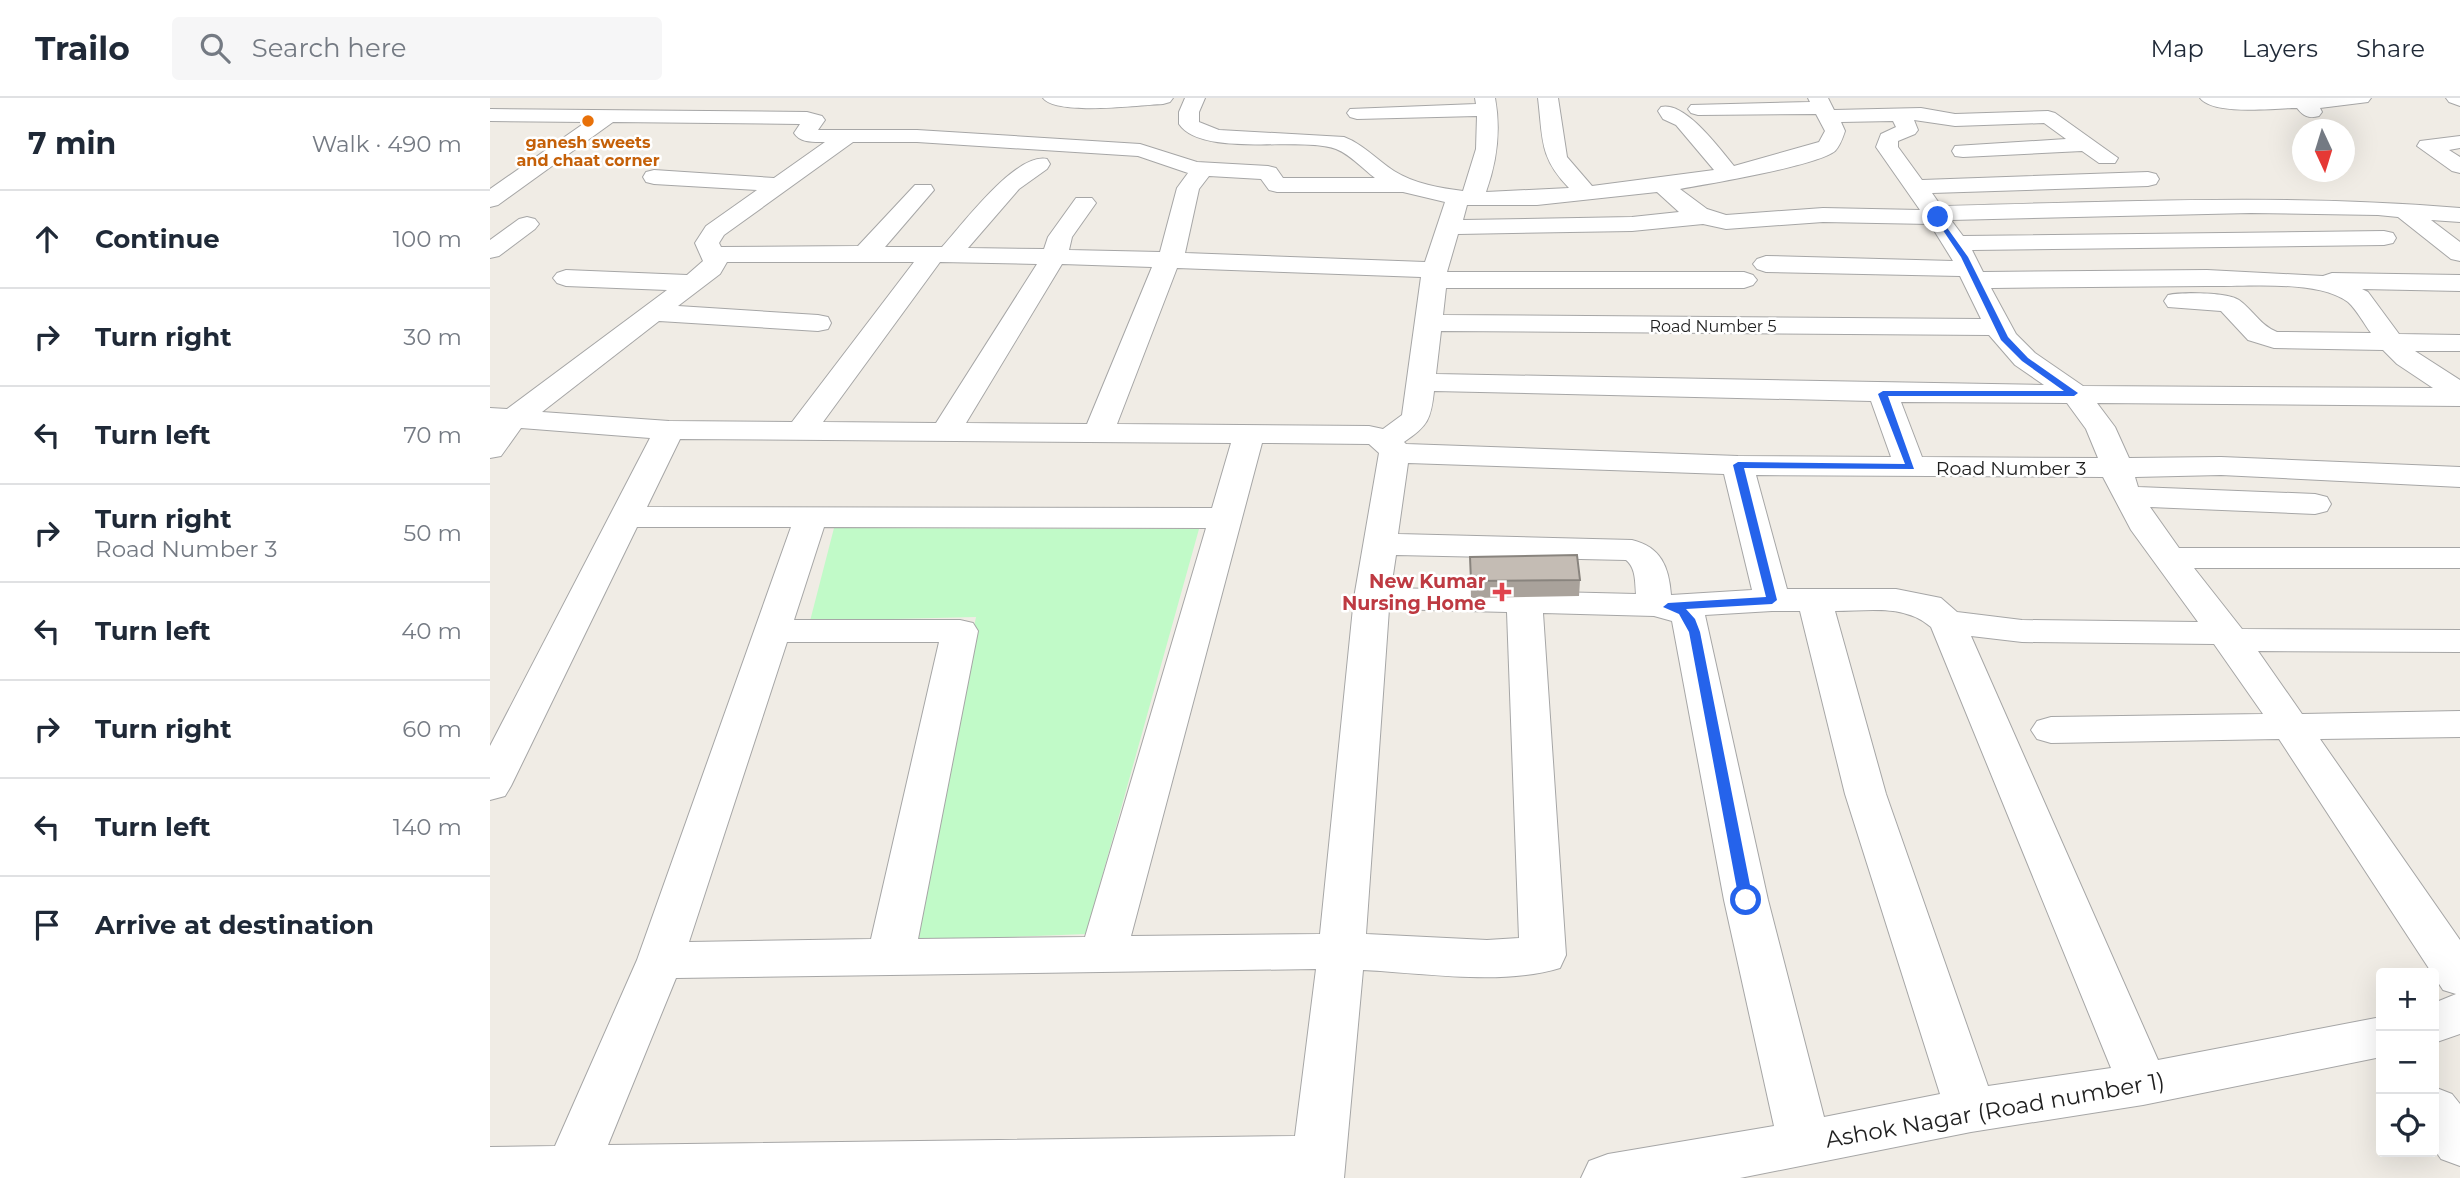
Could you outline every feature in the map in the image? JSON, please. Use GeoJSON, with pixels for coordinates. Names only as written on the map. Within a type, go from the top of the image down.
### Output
{"type":"FeatureCollection","features":[{"type":"Feature","properties":{"kind":"street"},"geometry":{"type":"LineString","coordinates":[[1053,98],[1065,102],[1163,98]]}},
{"type":"Feature","properties":{"kind":"street"},"geometry":{"type":"LineString","coordinates":[[1195,98],[1188,118],[1189,124],[1196,130],[1219,135],[1336,142],[1347,145],[1386,176],[1405,185]]}},
{"type":"Feature","properties":{"kind":"street"},"geometry":{"type":"LineString","coordinates":[[1548,98],[1556,157],[1563,169],[1587,194]]}},
{"type":"Feature","properties":{"kind":"street"},"geometry":{"type":"LineString","coordinates":[[2210,98],[2226,103],[2361,98]]}},
{"type":"Feature","properties":{"kind":"street"},"geometry":{"type":"LineString","coordinates":[[814,100],[807,106],[828,111],[804,131],[805,135],[917,136],[1140,150],[1203,169],[1268,173],[1274,183],[1282,185],[1405,185],[1465,197],[1546,197],[1664,186],[1800,156],[1828,146],[1835,131],[1824,107]]}},
{"type":"Feature","properties":{"kind":"street"},"geometry":{"type":"LineString","coordinates":[[2322,101],[2307,107],[2324,119]]}},
{"type":"Feature","properties":{"kind":"street"},"geometry":{"type":"LineString","coordinates":[[490,1170],[1318,1169],[1342,950],[1372,598],[1390,447],[1417,415],[1434,275],[1447,227],[1485,162],[1489,129],[1486,104],[1357,113]]}},
{"type":"Feature","properties":{"kind":"street"},"geometry":{"type":"LineString","coordinates":[[1699,109],[1824,107],[1928,115],[1955,120],[2048,117],[2106,158]]}},
{"type":"Feature","properties":{"kind":"street"},"geometry":{"type":"LineString","coordinates":[[1668,111],[1670,115],[1683,121],[1728,172]]}},
{"type":"Feature","properties":{"kind":"street"},"geometry":{"type":"LineString","coordinates":[[490,115],[797,118],[813,119],[815,122]]}},
{"type":"Feature","properties":{"kind":"street"},"geometry":{"type":"LineString","coordinates":[[1901,115],[1908,130],[1894,135],[1886,142],[1892,155],[1956,243],[2004,338],[2025,359],[2074,393],[2100,427],[2122,482],[2169,558],[2292,727],[2460,977]]}},
{"type":"Feature","properties":{"kind":"street"},"geometry":{"type":"LineString","coordinates":[[490,200],[607,117]]}},
{"type":"Feature","properties":{"kind":"street"},"geometry":{"type":"LineString","coordinates":[[490,449],[501,419],[654,313],[711,269],[715,261],[707,243],[714,230],[848,136]]}},
{"type":"Feature","properties":{"kind":"street"},"geometry":{"type":"LineString","coordinates":[[2460,142],[2428,146],[2460,166]]}},
{"type":"Feature","properties":{"kind":"street"},"geometry":{"type":"LineString","coordinates":[[1963,151],[2087,144]]}},
{"type":"Feature","properties":{"kind":"street"},"geometry":{"type":"LineString","coordinates":[[801,431],[941,254],[1011,184],[1039,164]]}},
{"type":"Feature","properties":{"kind":"street"},"geometry":{"type":"LineString","coordinates":[[1098,433],[1167,262],[1171,260],[1188,188],[1203,169]]}},
{"type":"Feature","properties":{"kind":"street"},"geometry":{"type":"LineString","coordinates":[[654,177],[781,184]]}},
{"type":"Feature","properties":{"kind":"street"},"geometry":{"type":"LineString","coordinates":[[1915,187],[2148,179]]}},
{"type":"Feature","properties":{"kind":"street"},"geometry":{"type":"LineString","coordinates":[[1664,186],[1681,204],[1703,217]]}},
{"type":"Feature","properties":{"kind":"street"},"geometry":{"type":"LineString","coordinates":[[866,253],[923,190]]}},
{"type":"Feature","properties":{"kind":"street"},"geometry":{"type":"LineString","coordinates":[[945,432],[1055,255],[1060,237],[1084,203]]}},
{"type":"Feature","properties":{"kind":"street"},"geometry":{"type":"LineString","coordinates":[[1447,227],[1632,224],[1703,217],[1738,223],[1823,215],[1936,215],[2218,206],[2403,209],[2460,215]]}},
{"type":"Feature","properties":{"kind":"street"},"geometry":{"type":"LineString","coordinates":[[2403,209],[2460,254]]}},
{"type":"Feature","properties":{"kind":"street"},"geometry":{"type":"LineString","coordinates":[[490,251],[527,224]]}},
{"type":"Feature","properties":{"kind":"street"},"geometry":{"type":"LineString","coordinates":[[1956,243],[2384,238]]}},
{"type":"Feature","properties":{"kind":"street"},"geometry":{"type":"LineString","coordinates":[[714,255],[1055,255],[1434,275],[1744,280]]}},
{"type":"Feature","properties":{"kind":"street"},"geometry":{"type":"LineString","coordinates":[[1766,264],[1983,295],[2211,301],[2228,304],[2258,334],[2274,340],[2460,343]]}},
{"type":"Feature","properties":{"kind":"street"},"geometry":{"type":"LineString","coordinates":[[566,278],[693,283]]}},
{"type":"Feature","properties":{"kind":"street"},"geometry":{"type":"LineString","coordinates":[[1983,295],[2173,278],[2460,283]]}},
{"type":"Feature","properties":{"kind":"street"},"geometry":{"type":"LineString","coordinates":[[2319,281],[2336,285],[2359,298],[2392,343],[2407,358],[2460,395]]}},
{"type":"Feature","properties":{"kind":"street","name":"Road Number 5"},"geometry":{"type":"LineString","coordinates":[[1427,323],[1983,295]]}},
{"type":"Feature","properties":{"kind":"street"},"geometry":{"type":"LineString","coordinates":[[654,313],[818,323]]}},
{"type":"Feature","properties":{"kind":"street"},"geometry":{"type":"LineString","coordinates":[[1421,382],[1883,394],[2460,395]]}},
{"type":"Feature","properties":{"kind":"street"},"geometry":{"type":"LineString","coordinates":[[1883,394],[1910,467]]}},
{"type":"Feature","properties":{"kind":"street","name":"Road Number 3"},"geometry":{"type":"LineString","coordinates":[[501,419],[668,430],[1369,435],[1390,447],[1738,465],[1910,467],[2122,482],[2221,466],[2460,477]]}},
{"type":"Feature","properties":{"kind":"street"},"geometry":{"type":"LineString","coordinates":[[490,786],[505,728],[625,517],[668,430]]}},
{"type":"Feature","properties":{"kind":"street"},"geometry":{"type":"LineString","coordinates":[[1103,953],[1249,434]]}},
{"type":"Feature","properties":{"kind":"street"},"geometry":{"type":"LineString","coordinates":[[1738,465],[1772,600]]}},
{"type":"Feature","properties":{"kind":"street"},"geometry":{"type":"LineString","coordinates":[[2122,482],[2315,504]]}},
{"type":"Feature","properties":{"kind":"street"},"geometry":{"type":"LineString","coordinates":[[625,517],[1226,519]]}},
{"type":"Feature","properties":{"kind":"street"},"geometry":{"type":"LineString","coordinates":[[572,1168],[660,960],[811,518]]}},
{"type":"Feature","properties":{"kind":"street"},"geometry":{"type":"LineString","coordinates":[[1380,544],[1632,550],[1647,558],[1661,606]]}},
{"type":"Feature","properties":{"kind":"street"},"geometry":{"type":"LineString","coordinates":[[2169,558],[2460,558]]}},
{"type":"Feature","properties":{"kind":"street"},"geometry":{"type":"LineString","coordinates":[[1372,598],[1661,606],[1772,600],[1913,601],[1928,606],[1947,622],[2143,1084]]}},
{"type":"Feature","properties":{"kind":"street"},"geometry":{"type":"LineString","coordinates":[[1815,600],[1851,747],[1971,1110]]}},
{"type":"Feature","properties":{"kind":"street"},"geometry":{"type":"LineString","coordinates":[[660,960],[1342,950],[1487,958],[1543,955],[1524,602]]}},
{"type":"Feature","properties":{"kind":"street"},"geometry":{"type":"LineString","coordinates":[[1661,606],[1683,611],[1690,619],[1694,632],[1746,900],[1804,1144]]}},
{"type":"Feature","properties":{"kind":"street"},"geometry":{"type":"LineString","coordinates":[[1947,622],[2021,631],[2460,641]]}},
{"type":"Feature","properties":{"kind":"street"},"geometry":{"type":"LineString","coordinates":[[772,631],[960,631],[891,956]]}},
{"type":"Feature","properties":{"kind":"street"},"geometry":{"type":"LineString","coordinates":[[2051,730],[2460,724]]}},
{"type":"Feature","properties":{"kind":"street"},"geometry":{"type":"LineString","coordinates":[[2439,1022],[2460,1012]]}},
{"type":"Feature","properties":{"kind":"street","name":"Ashok Nagar (Road number 1)"},"geometry":{"type":"LineString","coordinates":[[1608,1178],[1804,1144],[1971,1110],[2143,1084],[2376,1039]]}},
{"type":"Feature","properties":{"kind":"street"},"geometry":{"type":"LineString","coordinates":[[2439,1116],[2460,1143]]}},
{"type":"Feature","properties":{"kind":"green space"},"geometry":{"type":"Polygon","coordinates":[[[834,528],[1199,529],[1086,934],[907,941],[976,617],[810,621],[834,528]]]}},
{"type":"Feature","properties":{"kind":"building"},"geometry":{"type":"Polygon","coordinates":[[[1577,555],[1580,580],[1471,581],[1470,557],[1577,555]]]}},
{"type":"Feature","properties":{"kind":"place","name":"ganesh sweets and chaat corner"},"geometry":{"type":"Point","coordinates":[588,121]}},
{"type":"Feature","properties":{"kind":"place","name":"New Kumar Nursing Home"},"geometry":{"type":"Point","coordinates":[1502,592]}},
{"type":"Feature","properties":{"kind":"route"},"geometry":{"type":"LineString","coordinates":[[1746,900],[1694,632],[1690,619],[1683,611],[1668,607],[1772,600],[1738,465],[1910,467],[1883,394],[2074,393],[2025,359],[2004,338],[1965,257],[1938,217]]}}]}
